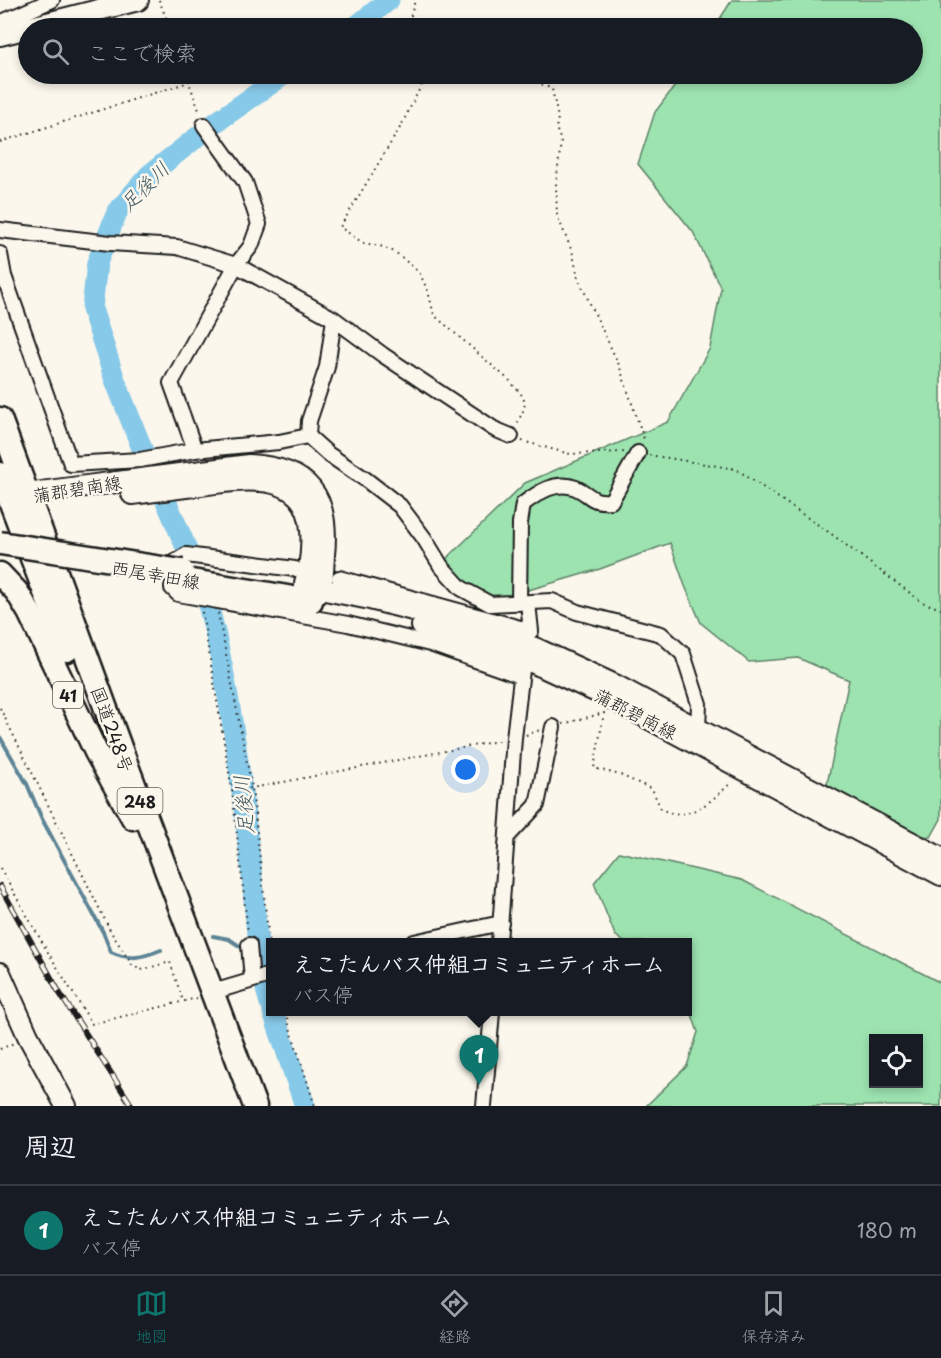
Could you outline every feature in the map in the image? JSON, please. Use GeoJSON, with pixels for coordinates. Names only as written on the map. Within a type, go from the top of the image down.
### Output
{"type":"FeatureCollection","features":[{"type":"Feature","properties":{"kind":"main road"},"geometry":{"type":"LineString","coordinates":[[67,18],[138,0]]}},
{"type":"Feature","properties":{"kind":"main road"},"geometry":{"type":"LineString","coordinates":[[0,35],[18,30]]}},
{"type":"Feature","properties":{"kind":"main road","name":"国道248号"},"geometry":{"type":"LineString","coordinates":[[0,419],[18,504],[238,1106]]}},
{"type":"Feature","properties":{"kind":"main road","name":"蒲郡碧南線"},"geometry":{"type":"LineString","coordinates":[[18,504],[249,465],[272,466],[293,475],[306,484],[321,505],[325,518],[326,539],[308,586]]}},
{"type":"Feature","properties":{"kind":"main road","name":"国道248号"},"geometry":{"type":"LineString","coordinates":[[0,474],[18,504],[120,750],[198,997],[255,1106]]}},
{"type":"Feature","properties":{"kind":"main road","name":"西尾幸田線"},"geometry":{"type":"LineString","coordinates":[[0,543],[181,575]]}},
{"type":"Feature","properties":{"kind":"main road","name":"西尾幸田線"},"geometry":{"type":"LineString","coordinates":[[0,548],[181,575],[308,586]]}},
{"type":"Feature","properties":{"kind":"main road","name":"41"},"geometry":{"type":"LineString","coordinates":[[0,574],[17,592],[29,612],[96,752],[133,819]]}},
{"type":"Feature","properties":{"kind":"main road","name":"蒲郡碧南線"},"geometry":{"type":"LineString","coordinates":[[308,586],[370,599],[483,629],[537,650],[617,687],[941,858]]}},
{"type":"Feature","properties":{"kind":"main road","name":"蒲郡碧南線"},"geometry":{"type":"LineString","coordinates":[[308,586],[534,663],[610,698],[941,875]]}},
{"type":"Feature","properties":{"kind":"main road"},"geometry":{"type":"LineString","coordinates":[[0,973],[28,1036],[66,1106]]}},
{"type":"Feature","properties":{"kind":"street"},"geometry":{"type":"LineString","coordinates":[[0,23],[52,0]]}},
{"type":"Feature","properties":{"kind":"street"},"geometry":{"type":"LineString","coordinates":[[195,450],[171,383],[237,265],[251,246],[259,224],[244,182],[207,128]]}},
{"type":"Feature","properties":{"kind":"street"},"geometry":{"type":"LineString","coordinates":[[0,230],[104,242],[177,247],[237,265],[334,319],[383,355],[494,429],[510,436]]}},
{"type":"Feature","properties":{"kind":"street"},"geometry":{"type":"LineString","coordinates":[[0,254],[4,276],[71,464],[147,459],[195,450],[279,442],[308,436]]}},
{"type":"Feature","properties":{"kind":"street"},"geometry":{"type":"LineString","coordinates":[[308,436],[309,421],[327,367],[334,319]]}},
{"type":"Feature","properties":{"kind":"street"},"geometry":{"type":"LineString","coordinates":[[308,436],[328,454],[400,506],[441,566],[461,588],[490,604],[552,601],[577,612],[661,634],[682,654],[699,704],[698,729]]}},
{"type":"Feature","properties":{"kind":"street"},"geometry":{"type":"LineString","coordinates":[[339,578],[531,631],[524,603],[520,522],[524,504],[538,492],[559,484],[578,488],[590,499],[611,501],[638,453]]}},
{"type":"Feature","properties":{"kind":"street"},"geometry":{"type":"LineString","coordinates":[[308,586],[186,555],[175,562],[172,588],[178,594],[348,624],[430,644],[522,673],[514,738],[499,938]]}},
{"type":"Feature","properties":{"kind":"street"},"geometry":{"type":"LineString","coordinates":[[507,837],[537,805],[553,727]]}},
{"type":"Feature","properties":{"kind":"street"},"geometry":{"type":"LineString","coordinates":[[432,938],[501,923]]}},
{"type":"Feature","properties":{"kind":"street"},"geometry":{"type":"LineString","coordinates":[[198,997],[262,977],[251,962],[249,945]]}},
{"type":"Feature","properties":{"kind":"street"},"geometry":{"type":"LineString","coordinates":[[484,1106],[492,1016]]}},
{"type":"Feature","properties":{"kind":"path"},"geometry":{"type":"LineString","coordinates":[[159,0],[166,18]]}},
{"type":"Feature","properties":{"kind":"path"},"geometry":{"type":"LineString","coordinates":[[411,18],[415,0]]}},
{"type":"Feature","properties":{"kind":"path"},"geometry":{"type":"LineString","coordinates":[[0,142],[183,84]]}},
{"type":"Feature","properties":{"kind":"path"},"geometry":{"type":"LineString","coordinates":[[190,84],[207,128]]}},
{"type":"Feature","properties":{"kind":"path"},"geometry":{"type":"LineString","coordinates":[[421,84],[400,126],[340,227],[363,243],[395,252],[419,272],[428,291],[434,315],[517,388],[525,402],[524,409],[510,436],[570,454],[638,453],[736,469],[830,533],[922,602],[941,609]]}},
{"type":"Feature","properties":{"kind":"path"},"geometry":{"type":"LineString","coordinates":[[541,84],[552,89],[558,118],[556,128],[561,141],[556,185],[557,215],[573,254],[578,278],[619,365],[645,440],[638,453]]}},
{"type":"Feature","properties":{"kind":"path"},"geometry":{"type":"LineString","coordinates":[[200,598],[231,790],[249,945]]}},
{"type":"Feature","properties":{"kind":"path"},"geometry":{"type":"LineString","coordinates":[[216,601],[252,788],[269,938]]}},
{"type":"Feature","properties":{"kind":"path"},"geometry":{"type":"LineString","coordinates":[[0,708],[111,932],[132,965],[141,970],[170,962],[198,997],[92,1024],[0,867]]}},
{"type":"Feature","properties":{"kind":"path"},"geometry":{"type":"LineString","coordinates":[[231,790],[252,788],[514,738],[604,713],[594,768],[620,775],[652,789],[661,809],[673,815],[690,812],[711,801],[745,770]]}},
{"type":"Feature","properties":{"kind":"path"},"geometry":{"type":"LineString","coordinates":[[287,1016],[315,1106]]}},
{"type":"Feature","properties":{"kind":"green space"},"geometry":{"type":"Polygon","coordinates":[[[732,0],[941,0],[941,819],[931,837],[871,830],[827,784],[849,680],[798,658],[749,662],[701,623],[670,543],[600,569],[508,596],[470,595],[444,561],[525,483],[668,422],[710,348],[721,288],[693,232],[638,164],[655,112],[676,84],[923,84],[923,18],[720,18],[732,0]]]}},
{"type":"Feature","properties":{"kind":"green space"},"geometry":{"type":"Polygon","coordinates":[[[619,852],[742,880],[941,983],[941,1106],[646,1106],[687,1066],[698,1032],[692,1015],[692,938],[619,938],[615,935],[594,883],[619,852]]]}},
{"type":"Feature","properties":{"kind":"waterway","name":"足後川"},"geometry":{"type":"LineString","coordinates":[[366,18],[389,0]]}},
{"type":"Feature","properties":{"kind":"waterway","name":"足後川"},"geometry":{"type":"LineString","coordinates":[[143,451],[115,380],[92,309],[97,263],[117,212],[149,175],[215,123],[271,84]]}},
{"type":"Feature","properties":{"kind":"waterway","name":"足後川"},"geometry":{"type":"LineString","coordinates":[[166,501],[186,547]]}},
{"type":"Feature","properties":{"kind":"waterway","name":"足後川"},"geometry":{"type":"LineString","coordinates":[[209,608],[234,737],[251,867],[259,953],[266,989]]}},
{"type":"Feature","properties":{"kind":"waterway"},"geometry":{"type":"LineString","coordinates":[[0,737],[27,784],[42,819],[103,932],[111,952],[136,957],[161,950]]}},
{"type":"Feature","properties":{"kind":"waterway"},"geometry":{"type":"LineString","coordinates":[[213,936],[229,939],[247,951]]}},
{"type":"Feature","properties":{"kind":"waterway","name":"足後川"},"geometry":{"type":"LineString","coordinates":[[253,955],[260,960]]}},
{"type":"Feature","properties":{"kind":"waterway","name":"足後川"},"geometry":{"type":"LineString","coordinates":[[274,1016],[305,1106]]}},
{"type":"Feature","properties":{"kind":"railway"},"geometry":{"type":"LineString","coordinates":[[0,886],[59,992],[132,1106]]}},
{"type":"Feature","properties":{"kind":"place","name":"えこたんバス仲組コミュニティホーム"},"geometry":{"type":"Point","coordinates":[479,1085]}}]}
